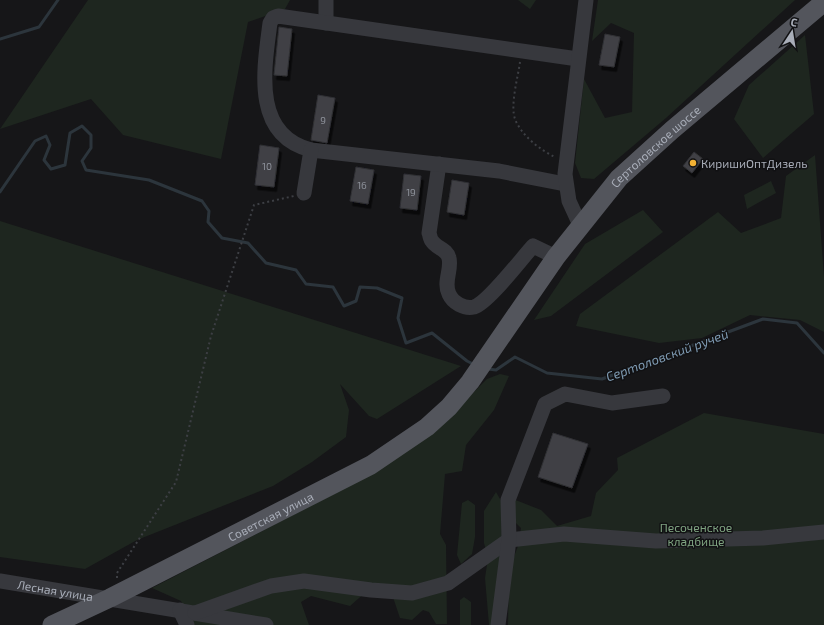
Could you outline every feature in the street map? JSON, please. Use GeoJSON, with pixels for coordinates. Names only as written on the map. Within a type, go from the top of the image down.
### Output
{"type":"FeatureCollection","features":[{"type":"Feature","properties":{"kind":"main road","name":"Сертоловское шоссе"},"geometry":{"type":"LineString","coordinates":[[496,344],[556,257],[619,178],[660,140],[824,2]]}},
{"type":"Feature","properties":{"kind":"main road","name":"Советская улица"},"geometry":{"type":"LineString","coordinates":[[52,625],[110,598],[371,465],[427,427],[449,407],[470,382],[496,344]]}},
{"type":"Feature","properties":{"kind":"street"},"geometry":{"type":"LineString","coordinates":[[326,0],[326,23]]}},
{"type":"Feature","properties":{"kind":"street"},"geometry":{"type":"LineString","coordinates":[[580,225],[569,201],[565,184],[566,162],[586,0]]}},
{"type":"Feature","properties":{"kind":"street"},"geometry":{"type":"LineString","coordinates":[[565,184],[498,172],[311,150],[299,147],[284,137],[273,124],[266,101],[265,64],[270,23],[273,18],[278,16],[578,59]]}},
{"type":"Feature","properties":{"kind":"street"},"geometry":{"type":"LineString","coordinates":[[304,193],[311,150]]}},
{"type":"Feature","properties":{"kind":"street"},"geometry":{"type":"LineString","coordinates":[[439,164],[429,233],[432,241],[446,251],[449,257],[446,281],[448,293],[454,302],[464,306],[474,307],[487,299],[533,246],[556,257]]}},
{"type":"Feature","properties":{"kind":"street"},"geometry":{"type":"LineString","coordinates":[[498,625],[509,540],[508,500],[545,404],[565,394],[612,403],[663,396]]}},
{"type":"Feature","properties":{"kind":"street"},"geometry":{"type":"LineString","coordinates":[[191,619],[271,586],[304,581],[371,590],[412,593],[448,583],[509,540],[564,534],[656,541],[763,538],[824,532]]}},
{"type":"Feature","properties":{"kind":"street","name":"Лесная улица"},"geometry":{"type":"LineString","coordinates":[[0,581],[180,610],[191,619]]}},
{"type":"Feature","properties":{"kind":"street"},"geometry":{"type":"LineString","coordinates":[[191,619],[266,625]]}},
{"type":"Feature","properties":{"kind":"path"},"geometry":{"type":"LineString","coordinates":[[522,51],[514,105],[515,118],[526,136],[549,154],[566,162]]}},
{"type":"Feature","properties":{"kind":"path"},"geometry":{"type":"LineString","coordinates":[[117,578],[117,572],[176,482],[211,336],[254,205],[304,193]]}},
{"type":"Feature","properties":{"kind":"green space"},"geometry":{"type":"Polygon","coordinates":[[[88,0],[290,0],[285,9],[248,22],[221,159],[123,135],[91,99],[0,129],[88,0]]]}},
{"type":"Feature","properties":{"kind":"green space"},"geometry":{"type":"Polygon","coordinates":[[[518,0],[536,0],[530,9],[518,0]]]}},
{"type":"Feature","properties":{"kind":"green space"},"geometry":{"type":"Polygon","coordinates":[[[598,0],[795,0],[666,118],[594,179],[581,178],[575,163],[584,79],[605,118],[632,112],[634,33],[611,23],[592,41],[598,0]]]}},
{"type":"Feature","properties":{"kind":"green space"},"geometry":{"type":"Polygon","coordinates":[[[805,35],[814,114],[763,158],[734,119],[749,85],[805,35]]]}},
{"type":"Feature","properties":{"kind":"green space"},"geometry":{"type":"Polygon","coordinates":[[[815,155],[824,277],[824,332],[800,320],[750,315],[702,338],[659,343],[576,326],[580,314],[718,212],[741,233],[781,218],[786,176],[815,155]]]}},
{"type":"Feature","properties":{"kind":"green space"},"geometry":{"type":"Polygon","coordinates":[[[771,181],[776,193],[747,209],[744,195],[771,181]]]}},
{"type":"Feature","properties":{"kind":"green space"},"geometry":{"type":"Polygon","coordinates":[[[643,210],[663,232],[551,316],[534,320],[585,244],[643,210]]]}},
{"type":"Feature","properties":{"kind":"green space"},"geometry":{"type":"Polygon","coordinates":[[[0,221],[461,366],[377,419],[369,416],[340,384],[349,410],[346,437],[312,462],[273,486],[137,540],[85,569],[0,557],[0,221]]]}},
{"type":"Feature","properties":{"kind":"green space"},"geometry":{"type":"Polygon","coordinates":[[[500,374],[509,376],[494,410],[466,445],[462,471],[445,474],[440,534],[446,545],[447,624],[436,624],[429,612],[423,610],[412,620],[400,618],[389,585],[375,584],[350,606],[311,596],[301,602],[309,625],[273,625],[271,623],[252,625],[194,625],[181,601],[152,588],[347,487],[440,426],[487,379],[500,374]]]}},
{"type":"Feature","properties":{"kind":"green space","name":"Песоченское кладбище"},"geometry":{"type":"Polygon","coordinates":[[[704,413],[824,434],[824,625],[508,625],[509,570],[518,546],[521,528],[509,516],[513,499],[541,510],[557,526],[591,516],[596,493],[618,470],[617,458],[704,413]]]}},
{"type":"Feature","properties":{"kind":"green space"},"geometry":{"type":"Polygon","coordinates":[[[496,492],[504,506],[501,521],[502,536],[497,625],[489,625],[485,578],[488,558],[484,543],[484,511],[496,492]]]}},
{"type":"Feature","properties":{"kind":"green space"},"geometry":{"type":"Polygon","coordinates":[[[468,500],[475,505],[475,537],[472,554],[461,564],[457,555],[462,503],[468,500]]]}},
{"type":"Feature","properties":{"kind":"green space"},"geometry":{"type":"Polygon","coordinates":[[[464,597],[471,602],[471,625],[460,625],[460,600],[464,597]]]}},
{"type":"Feature","properties":{"kind":"building"},"geometry":{"type":"Polygon","coordinates":[[[279,27],[292,29],[287,76],[274,75],[279,27]]]}},
{"type":"Feature","properties":{"kind":"building"},"geometry":{"type":"Polygon","coordinates":[[[605,34],[620,37],[614,67],[599,65],[605,34]]]}},
{"type":"Feature","properties":{"kind":"building"},"geometry":{"type":"Polygon","coordinates":[[[318,95],[335,98],[327,143],[311,140],[318,95]]]}},
{"type":"Feature","properties":{"kind":"building"},"geometry":{"type":"Polygon","coordinates":[[[260,145],[279,148],[274,187],[255,185],[260,145]]]}},
{"type":"Feature","properties":{"kind":"building","name":"КиришиОптДизель"},"geometry":{"type":"Polygon","coordinates":[[[694,152],[703,159],[692,173],[683,166],[694,152]]]}},
{"type":"Feature","properties":{"kind":"building"},"geometry":{"type":"Polygon","coordinates":[[[356,167],[374,170],[368,204],[350,201],[356,167]]]}},
{"type":"Feature","properties":{"kind":"building"},"geometry":{"type":"Polygon","coordinates":[[[404,174],[421,176],[417,210],[400,208],[404,174]]]}},
{"type":"Feature","properties":{"kind":"building"},"geometry":{"type":"Polygon","coordinates":[[[452,180],[469,183],[464,215],[447,212],[452,180]]]}},
{"type":"Feature","properties":{"kind":"building"},"geometry":{"type":"Polygon","coordinates":[[[553,433],[588,444],[572,488],[538,477],[553,433]]]}},
{"type":"Feature","properties":{"kind":"waterway"},"geometry":{"type":"LineString","coordinates":[[0,39],[39,27],[58,0]]}},
{"type":"Feature","properties":{"kind":"waterway","name":"Сертоловский ручей"},"geometry":{"type":"LineString","coordinates":[[0,192],[35,141],[46,136],[50,145],[44,160],[51,169],[65,165],[70,133],[82,126],[91,135],[91,148],[82,161],[86,170],[149,180],[202,201],[209,211],[208,222],[222,238],[248,243],[266,263],[296,270],[306,284],[333,287],[344,306],[356,301],[360,287],[377,288],[402,298],[398,318],[406,343],[432,333],[467,361],[475,365]]}},
{"type":"Feature","properties":{"kind":"waterway","name":"Сертоловский ручей"},"geometry":{"type":"LineString","coordinates":[[488,369],[496,370],[515,357],[547,373],[602,379],[763,319],[797,323],[824,353]]}},
{"type":"Feature","properties":{"kind":"place","name":"КиришиОптДизель"},"geometry":{"type":"Point","coordinates":[693,163]}}]}
